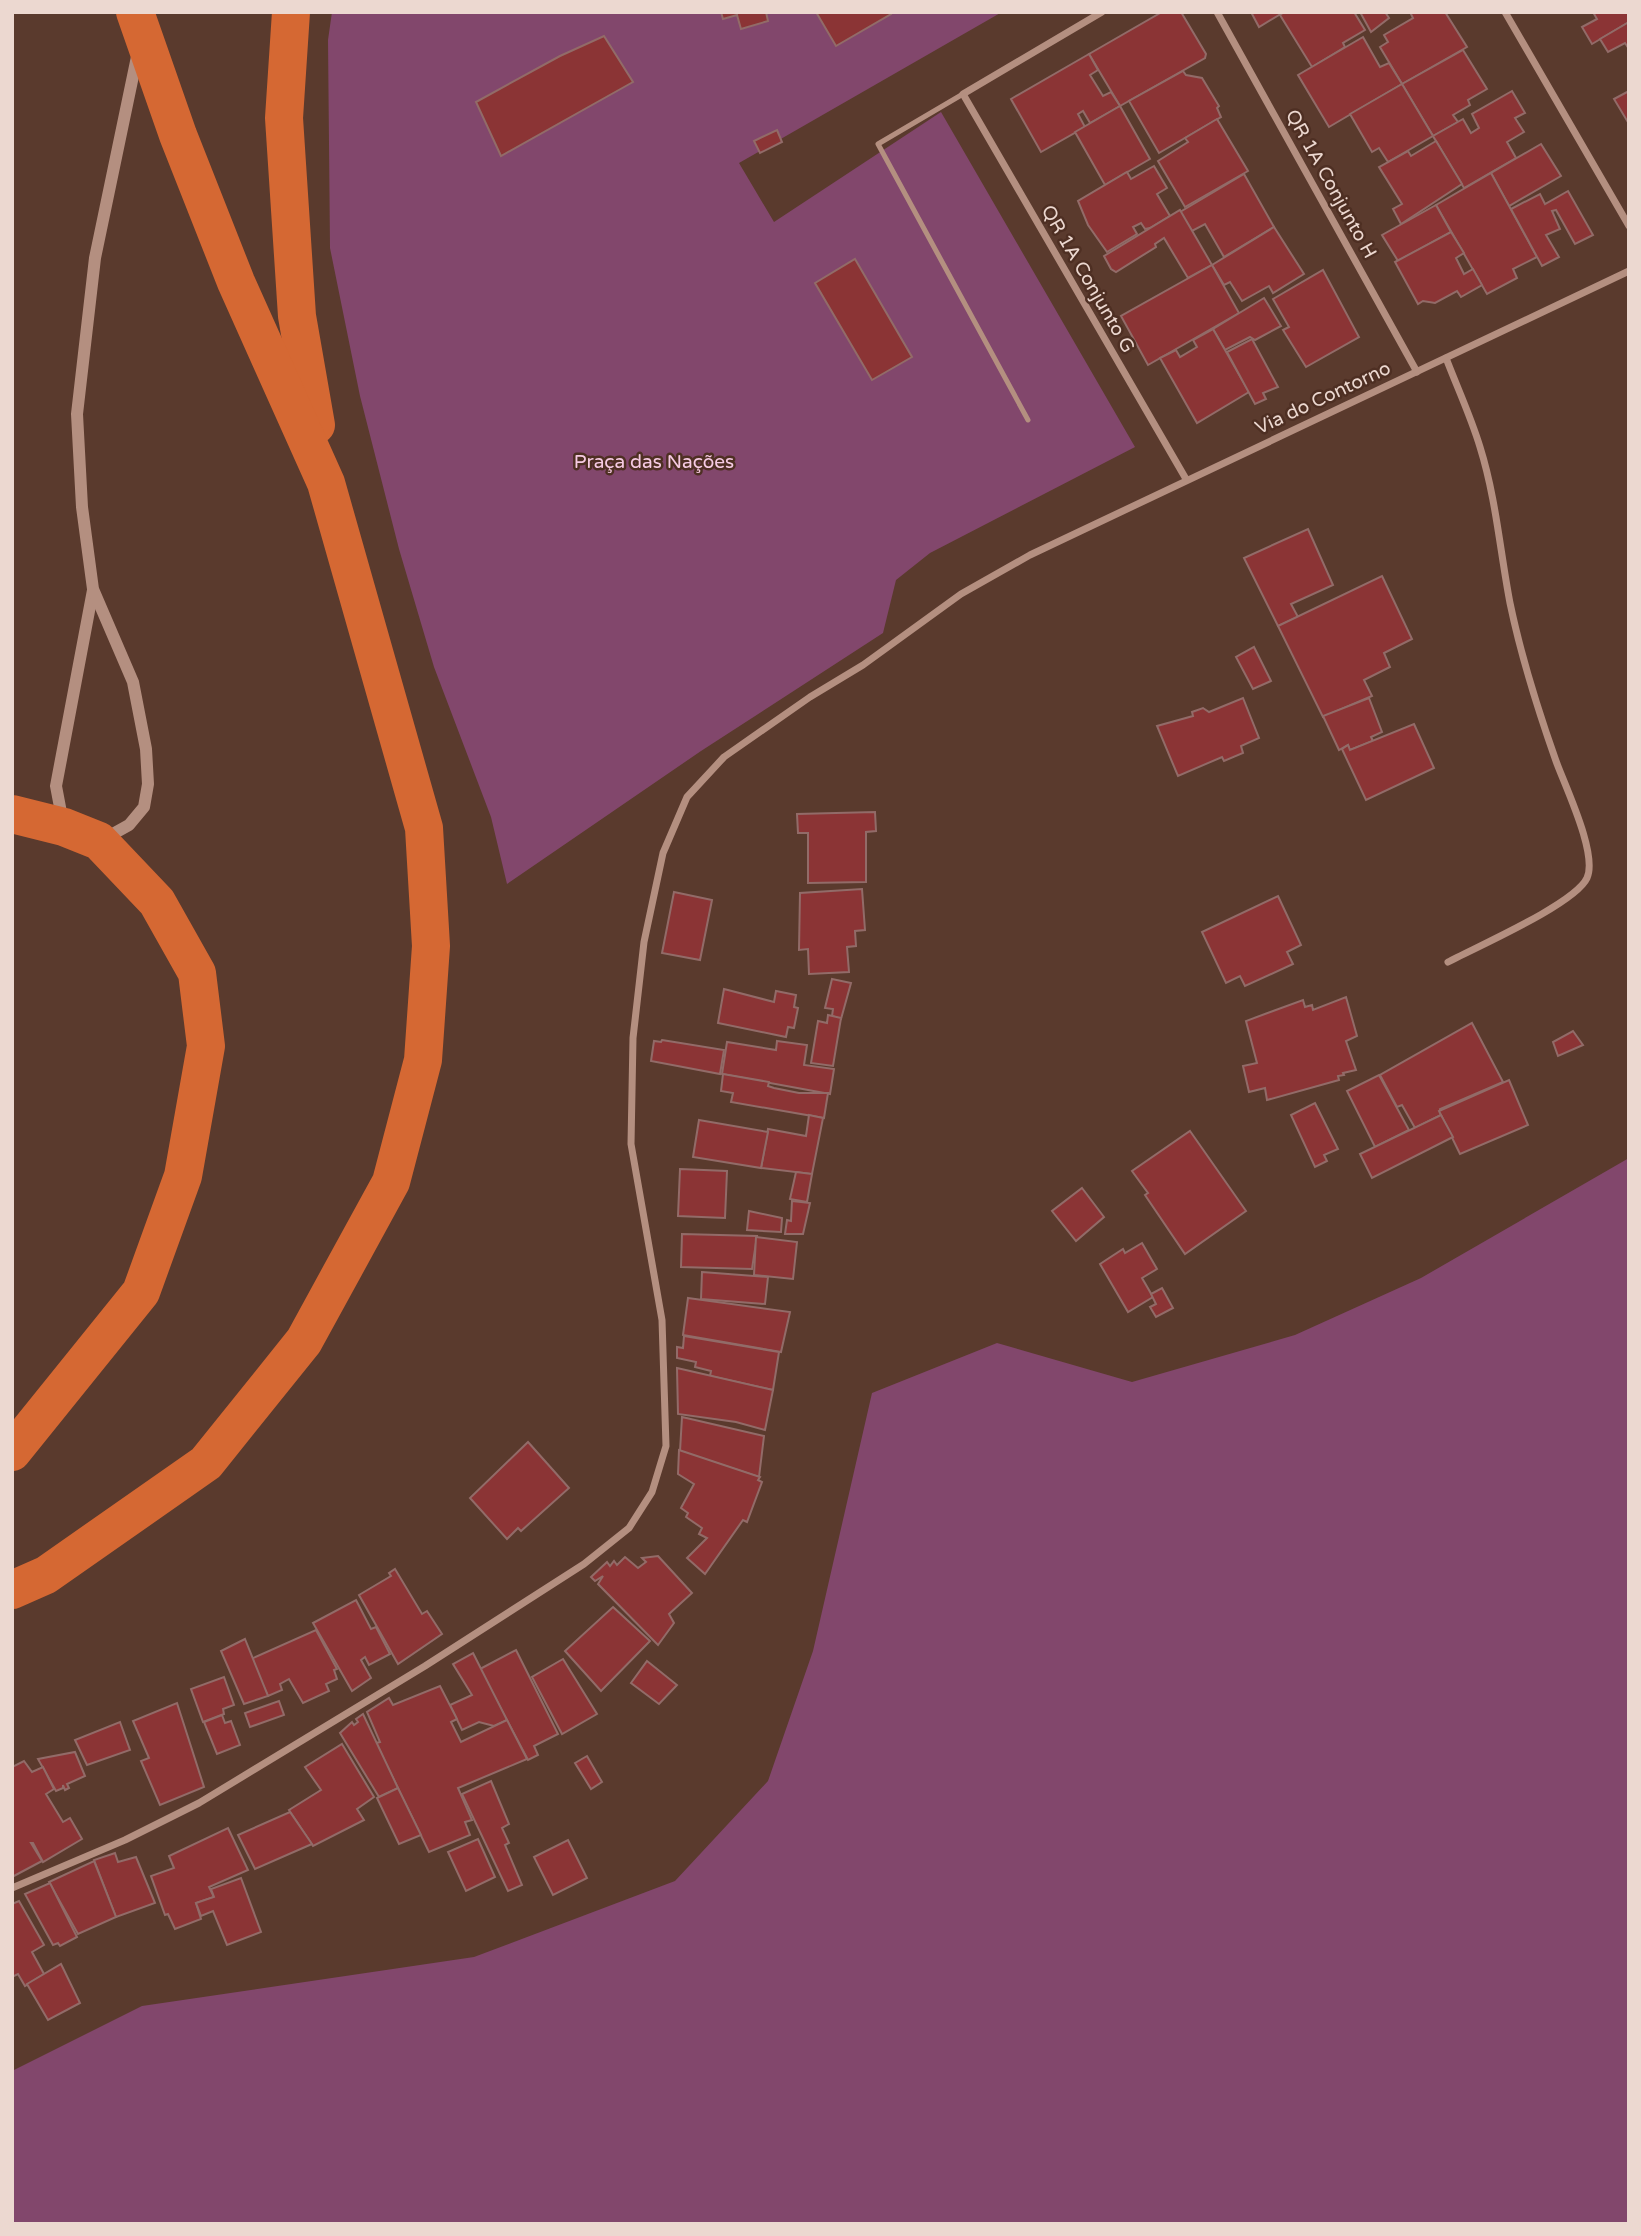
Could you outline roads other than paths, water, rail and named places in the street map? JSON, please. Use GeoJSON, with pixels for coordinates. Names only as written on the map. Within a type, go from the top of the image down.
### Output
{"type":"FeatureCollection","features":[{"type":"Feature","properties":{"kind":"highway"},"geometry":{"type":"LineString","coordinates":[[135,12],[178,135],[236,282],[326,483]]}},
{"type":"Feature","properties":{"kind":"highway"},"geometry":{"type":"LineString","coordinates":[[12,1590],[46,1575],[206,1463],[304,1341],[391,1182],[423,1060],[430,946],[424,828],[326,483],[297,316],[284,118],[291,12]]}},
{"type":"Feature","properties":{"kind":"highway"},"geometry":{"type":"LineString","coordinates":[[12,814],[64,827],[99,841],[157,902],[197,973],[206,1046],[183,1177],[141,1292],[12,1452]]}},
{"type":"Feature","properties":{"kind":"street"},"geometry":{"type":"LineString","coordinates":[[99,841],[129,825],[145,807],[148,784],[146,749],[133,682],[93,589],[82,507],[77,414],[83,341],[95,258],[146,12]]}},
{"type":"Feature","properties":{"kind":"street"},"geometry":{"type":"LineString","coordinates":[[962,94],[1102,12]]}},
{"type":"Feature","properties":{"kind":"street","name":"QR 1A Conjunto H"},"geometry":{"type":"LineString","coordinates":[[1217,12],[1417,372]]}},
{"type":"Feature","properties":{"kind":"street"},"geometry":{"type":"LineString","coordinates":[[1505,12],[1629,226]]}},
{"type":"Feature","properties":{"kind":"street","name":"QR 1A Conjunto G"},"geometry":{"type":"LineString","coordinates":[[962,94],[1186,479]]}},
{"type":"Feature","properties":{"kind":"street","name":"Via do Contorno"},"geometry":{"type":"LineString","coordinates":[[12,1888],[125,1840],[199,1803],[425,1666],[584,1564],[629,1528],[652,1492],[666,1446],[662,1320],[631,1144],[634,1038],[644,942],[663,853],[687,797],[724,757],[810,697],[863,665],[961,594],[1030,555],[1629,271]]}},
{"type":"Feature","properties":{"kind":"street"},"geometry":{"type":"LineString","coordinates":[[1446,358],[1480,445],[1494,503],[1511,605],[1552,748],[1587,849],[1589,867],[1587,878],[1574,893],[1546,911],[1448,962]]}},
{"type":"Feature","properties":{"kind":"street"},"geometry":{"type":"LineString","coordinates":[[64,827],[56,786],[93,589]]}},
{"type":"Feature","properties":{"kind":"lane"},"geometry":{"type":"LineString","coordinates":[[962,94],[878,144],[1028,420]]}},
{"type":"Feature","properties":{"kind":"park label","name":"Praça das Nações"},"geometry":{"type":"Point","coordinates":[654,462]}}]}
